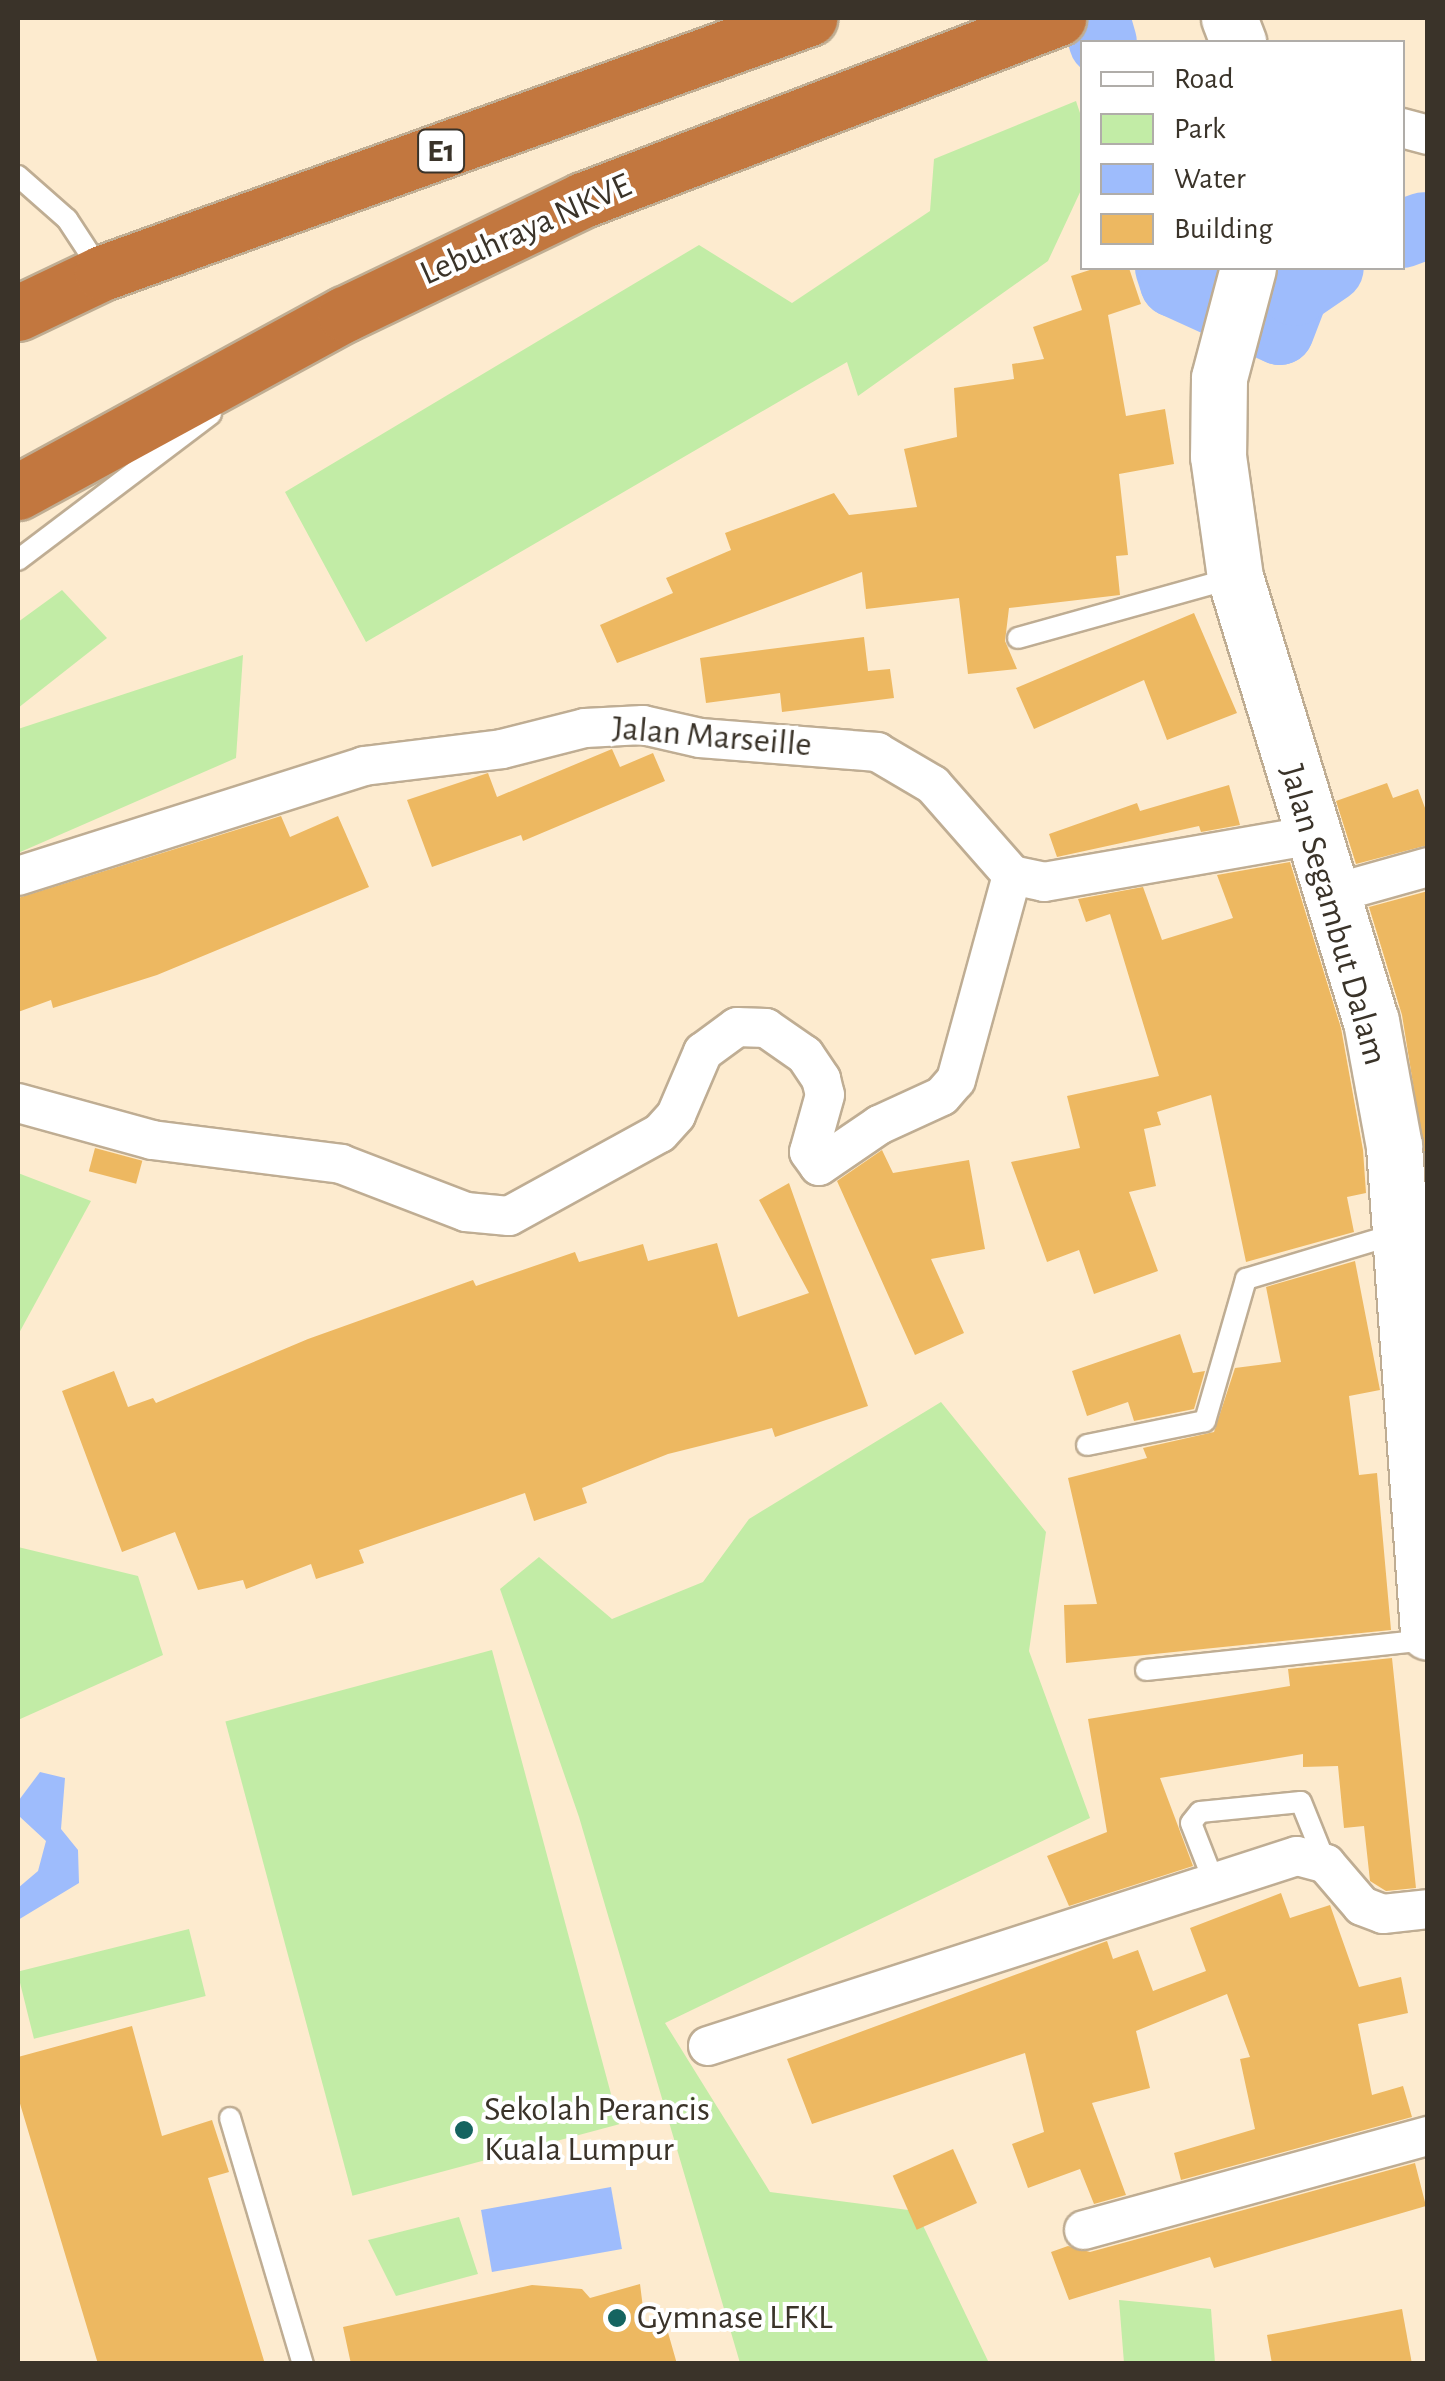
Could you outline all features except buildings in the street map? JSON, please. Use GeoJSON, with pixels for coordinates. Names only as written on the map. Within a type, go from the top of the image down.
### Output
{"type":"FeatureCollection","features":[{"type":"Feature","properties":{"kind":"highway","name":"Lebuhraya NKVE"},"geometry":{"type":"LineString","coordinates":[[18,492],[344,314],[583,200],[1058,18]]}},
{"type":"Feature","properties":{"kind":"highway","name":"E1"},"geometry":{"type":"LineString","coordinates":[[18,314],[102,273],[795,23]]}},
{"type":"Feature","properties":{"kind":"street","name":"Jalan Segambut Dalam"},"geometry":{"type":"LineString","coordinates":[[1247,271],[1219,378],[1218,456],[1235,577],[1372,1021],[1394,1146],[1414,1228],[1428,1632]]}},
{"type":"Feature","properties":{"kind":"street","name":"Jalan Marseille"},"geometry":{"type":"LineString","coordinates":[[18,876],[364,766],[502,749],[585,728],[642,725],[700,738],[877,752],[933,785],[1012,876]]}},
{"type":"Feature","properties":{"kind":"street"},"geometry":{"type":"LineString","coordinates":[[18,1103],[152,1140],[341,1164],[466,1212],[509,1216],[660,1133],[676,1116],[703,1052],[737,1027],[766,1028],[805,1055],[822,1079],[825,1096],[809,1152],[814,1164],[827,1164],[879,1126],[942,1096],[956,1080],[1012,876],[1066,879],[1312,835]]}},
{"type":"Feature","properties":{"kind":"street"},"geometry":{"type":"LineString","coordinates":[[1332,894],[1428,866]]}},
{"type":"Feature","properties":{"kind":"street"},"geometry":{"type":"LineString","coordinates":[[708,2046],[1297,1856],[1326,1864],[1362,1906],[1382,1914],[1428,1909]]}},
{"type":"Feature","properties":{"kind":"street"},"geometry":{"type":"LineString","coordinates":[[1084,2230],[1428,2136]]}},
{"type":"Feature","properties":{"kind":"lane"},"geometry":{"type":"LineString","coordinates":[[18,176],[68,220],[102,273]]}},
{"type":"Feature","properties":{"kind":"lane"},"geometry":{"type":"LineString","coordinates":[[18,560],[344,314]]}},
{"type":"Feature","properties":{"kind":"lane"},"geometry":{"type":"LineString","coordinates":[[1018,638],[1235,577]]}},
{"type":"Feature","properties":{"kind":"lane"},"geometry":{"type":"LineString","coordinates":[[1087,1445],[1204,1421],[1246,1279],[1414,1228]]}},
{"type":"Feature","properties":{"kind":"lane"},"geometry":{"type":"LineString","coordinates":[[1146,1670],[1428,1640]]}},
{"type":"Feature","properties":{"kind":"lane"},"geometry":{"type":"LineString","coordinates":[[1214,1882],[1192,1823],[1200,1812],[1301,1802],[1310,1812],[1326,1864]]}},
{"type":"Feature","properties":{"kind":"lane"},"geometry":{"type":"LineString","coordinates":[[230,2118],[303,2364]]}},
{"type":"Feature","properties":{"kind":"green space"},"geometry":{"type":"Polygon","coordinates":[[[1076,101],[1080,113],[1080,192],[1048,261],[858,396],[847,362],[366,642],[285,492],[699,245],[792,303],[930,211],[934,159],[1076,101]]]}},
{"type":"Feature","properties":{"kind":"green space"},"geometry":{"type":"Polygon","coordinates":[[[62,590],[107,638],[18,708],[18,622],[62,590]]]}},
{"type":"Feature","properties":{"kind":"green space"},"geometry":{"type":"Polygon","coordinates":[[[243,655],[236,758],[18,853],[18,729],[243,655]]]}},
{"type":"Feature","properties":{"kind":"green space"},"geometry":{"type":"Polygon","coordinates":[[[18,1173],[91,1201],[18,1335],[18,1173]]]}},
{"type":"Feature","properties":{"kind":"green space"},"geometry":{"type":"Polygon","coordinates":[[[941,1402],[1046,1532],[1029,1651],[1090,1818],[665,2023],[770,2192],[916,2211],[989,2363],[740,2363],[579,1817],[500,1589],[539,1557],[612,1619],[703,1582],[749,1519],[941,1402]]]}},
{"type":"Feature","properties":{"kind":"green space"},"geometry":{"type":"Polygon","coordinates":[[[18,1547],[138,1576],[163,1655],[18,1720],[18,1547]]]}},
{"type":"Feature","properties":{"kind":"green space"},"geometry":{"type":"Polygon","coordinates":[[[492,1650],[619,2124],[352,2196],[225,1721],[492,1650]]]}},
{"type":"Feature","properties":{"kind":"green space"},"geometry":{"type":"Polygon","coordinates":[[[189,1929],[206,1996],[34,2039],[18,1972],[189,1929]]]}},
{"type":"Feature","properties":{"kind":"green space"},"geometry":{"type":"Polygon","coordinates":[[[459,2217],[478,2274],[396,2296],[368,2240],[459,2217]]]}},
{"type":"Feature","properties":{"kind":"green space"},"geometry":{"type":"Polygon","coordinates":[[[1119,2300],[1211,2309],[1215,2363],[1124,2363],[1119,2300]]]}},
{"type":"Feature","properties":{"kind":"water"},"geometry":{"type":"Polygon","coordinates":[[[40,1772],[65,1778],[61,1829],[78,1850],[79,1883],[18,1920],[18,1888],[38,1871],[46,1841],[19,1816],[19,1800],[40,1772]]]}},
{"type":"Feature","properties":{"kind":"water"},"geometry":{"type":"Polygon","coordinates":[[[611,2187],[622,2249],[492,2272],[481,2210],[611,2187]]]}},
{"type":"Feature","properties":{"kind":"waterway"},"geometry":{"type":"LineString","coordinates":[[1096,18],[1102,40]]}},
{"type":"Feature","properties":{"kind":"waterway"},"geometry":{"type":"LineString","coordinates":[[1405,233],[1424,226]]}},
{"type":"Feature","properties":{"kind":"waterway"},"geometry":{"type":"LineString","coordinates":[[1170,270],[1174,283],[1280,331],[1295,292],[1327,270]]}},
{"type":"Feature","properties":{"kind":"place","name":"Sekolah Perancis Kuala Lumpur"},"geometry":{"type":"Point","coordinates":[464,2130]}},
{"type":"Feature","properties":{"kind":"place","name":"Gymnase LFKL"},"geometry":{"type":"Point","coordinates":[617,2318]}}]}
